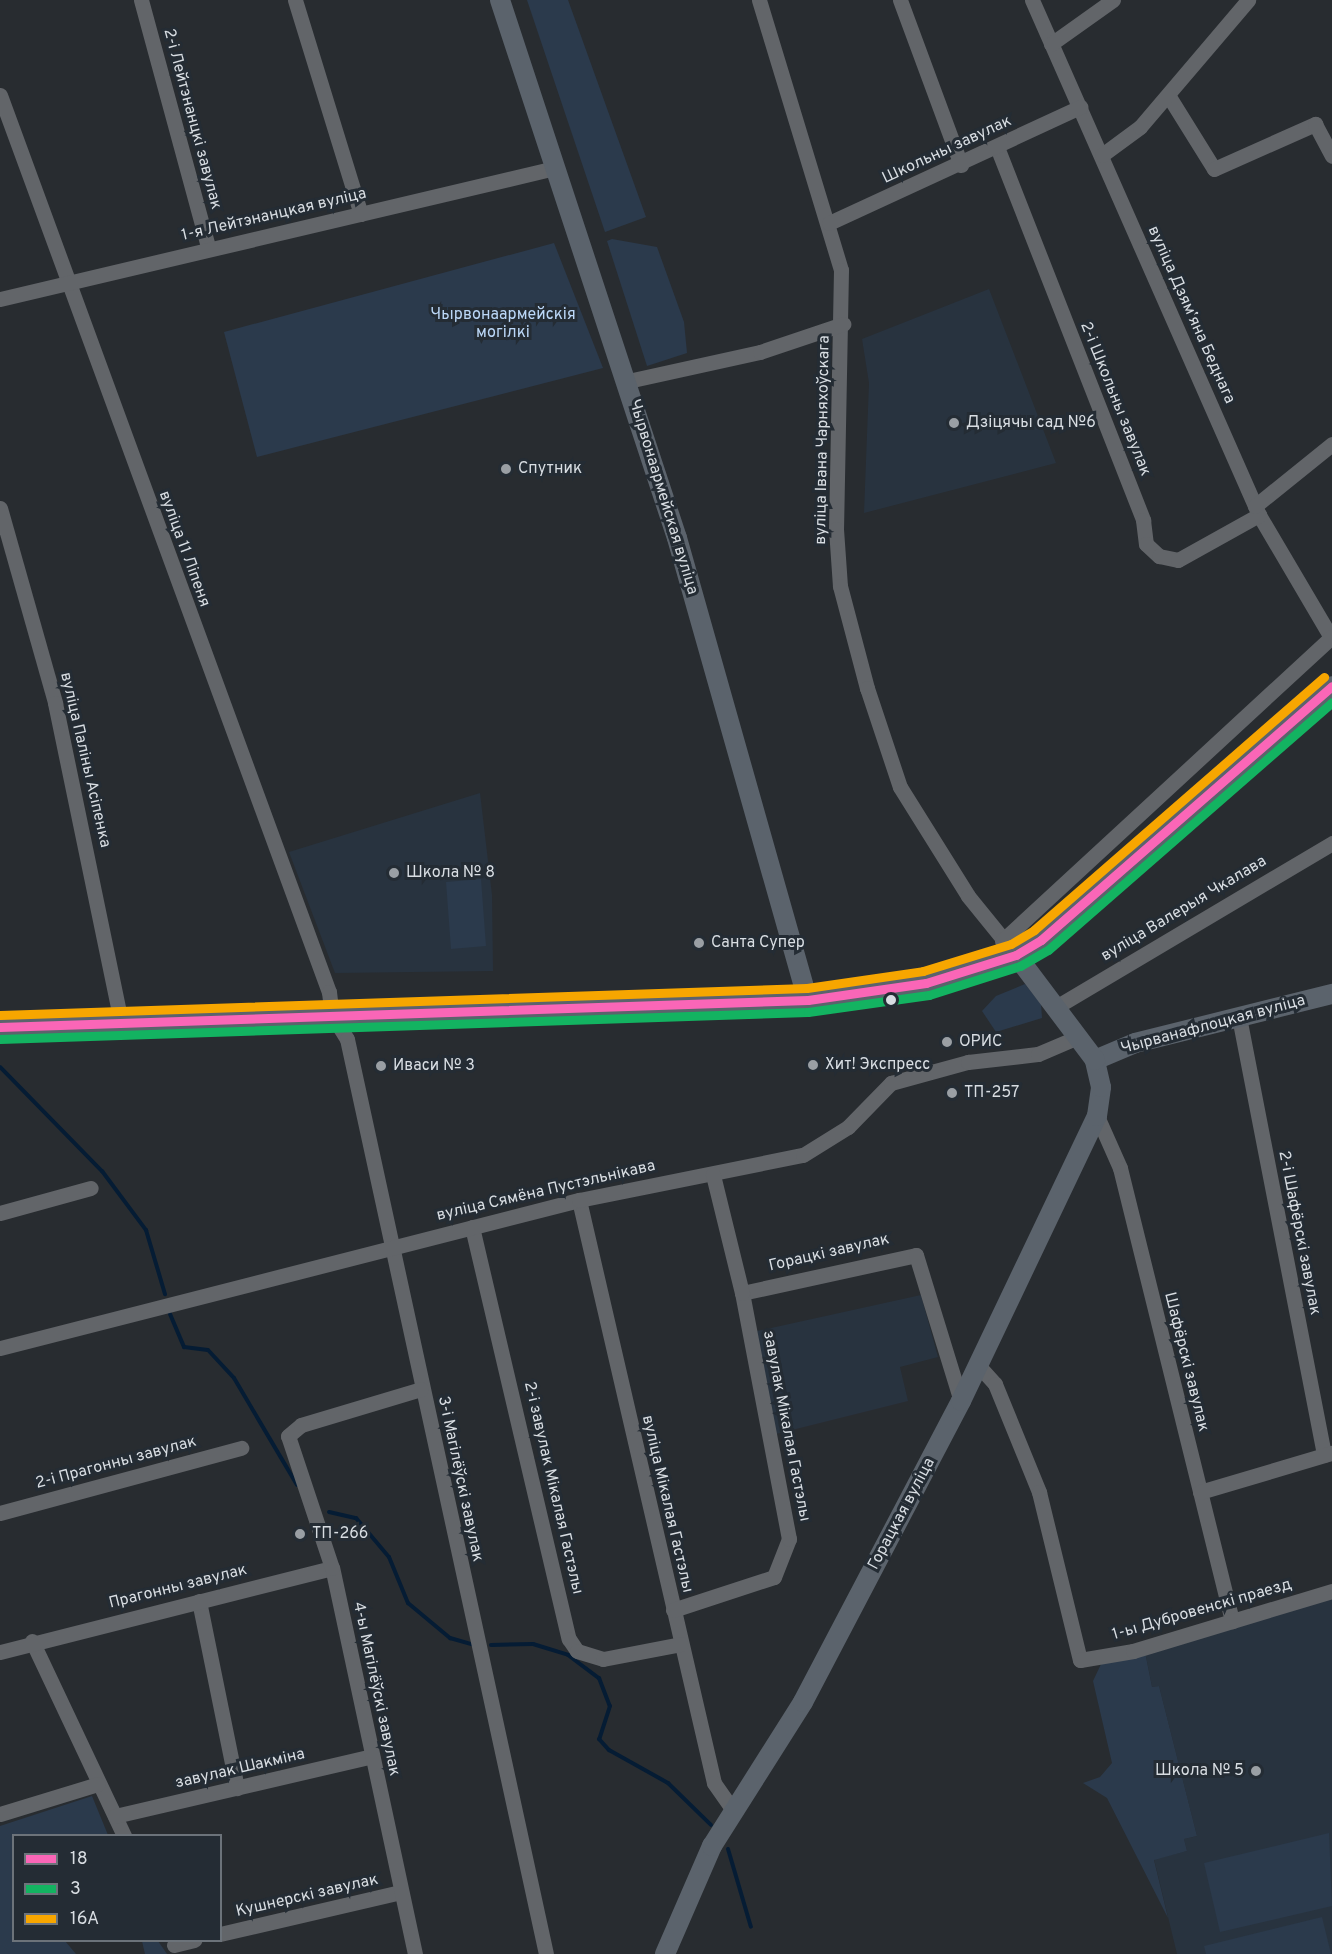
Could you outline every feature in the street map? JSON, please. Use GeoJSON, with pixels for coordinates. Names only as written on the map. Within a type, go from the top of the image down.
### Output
{"type":"FeatureCollection","features":[{"type":"Feature","properties":{"kind":"main road","name":"Чырвонаармейская вуліца"},"geometry":{"type":"LineString","coordinates":[[500,0],[628,381],[808,1000]]}},
{"type":"Feature","properties":{"kind":"main road"},"geometry":{"type":"LineString","coordinates":[[0,1027],[808,1000],[926,983],[1016,955],[1065,921],[1332,686]]}},
{"type":"Feature","properties":{"kind":"main road"},"geometry":{"type":"LineString","coordinates":[[1016,955],[1095,1060]]}},
{"type":"Feature","properties":{"kind":"main road","name":"Чырванафлоцкая вуліца"},"geometry":{"type":"LineString","coordinates":[[1095,1060],[1134,1043],[1332,993]]}},
{"type":"Feature","properties":{"kind":"main road","name":"Горацкая вуліца"},"geometry":{"type":"LineString","coordinates":[[665,1954],[733,1810],[803,1702],[961,1401],[1097,1116],[1100,1073],[1095,1060]]}},
{"type":"Feature","properties":{"kind":"street","name":"2-і Лейтэнанцкі завулак"},"geometry":{"type":"LineString","coordinates":[[141,0],[208,247]]}},
{"type":"Feature","properties":{"kind":"street"},"geometry":{"type":"LineString","coordinates":[[296,0],[361,214]]}},
{"type":"Feature","properties":{"kind":"street","name":"вуліца Івана Чарняхоўскага"},"geometry":{"type":"LineString","coordinates":[[759,0],[829,223],[841,270],[843,324],[836,530],[840,586],[900,787],[936,849],[1002,940],[1016,955]]}},
{"type":"Feature","properties":{"kind":"street"},"geometry":{"type":"LineString","coordinates":[[900,0],[961,165]]}},
{"type":"Feature","properties":{"kind":"street","name":"вуліца Дзямʼяна Беднага"},"geometry":{"type":"LineString","coordinates":[[1032,0],[1102,154],[1257,510],[1332,637]]}},
{"type":"Feature","properties":{"kind":"street"},"geometry":{"type":"LineString","coordinates":[[1051,44],[1113,0]]}},
{"type":"Feature","properties":{"kind":"street"},"geometry":{"type":"LineString","coordinates":[[1102,154],[1140,127],[1248,0]]}},
{"type":"Feature","properties":{"kind":"street","name":"вуліца 11 Ліпеня"},"geometry":{"type":"LineString","coordinates":[[0,95],[329,992],[332,1016]]}},
{"type":"Feature","properties":{"kind":"street"},"geometry":{"type":"LineString","coordinates":[[1168,95],[1214,169],[1315,124],[1332,156]]}},
{"type":"Feature","properties":{"kind":"street","name":"Школьны завулак"},"geometry":{"type":"LineString","coordinates":[[829,223],[961,165],[1080,107]]}},
{"type":"Feature","properties":{"kind":"street","name":"2-і Школьны завулак"},"geometry":{"type":"LineString","coordinates":[[997,147],[1136,500],[1146,544],[1158,556],[1178,560],[1257,510],[1332,444]]}},
{"type":"Feature","properties":{"kind":"street","name":"1-я Лейтэнанцкая вуліца"},"geometry":{"type":"LineString","coordinates":[[0,300],[208,247],[555,168]]}},
{"type":"Feature","properties":{"kind":"street"},"geometry":{"type":"LineString","coordinates":[[628,381],[760,352],[843,324]]}},
{"type":"Feature","properties":{"kind":"street","name":"вуліца Паліны Асіпенка"},"geometry":{"type":"LineString","coordinates":[[0,508],[55,703],[121,1022]]}},
{"type":"Feature","properties":{"kind":"street"},"geometry":{"type":"LineString","coordinates":[[1002,940],[1332,637]]}},
{"type":"Feature","properties":{"kind":"street","name":"вуліца Валерыя Чкалава"},"geometry":{"type":"LineString","coordinates":[[1056,1006],[1332,843]]}},
{"type":"Feature","properties":{"kind":"street","name":"3-і Магілёўскі завулак"},"geometry":{"type":"LineString","coordinates":[[332,1016],[347,1039],[421,1389],[546,1954]]}},
{"type":"Feature","properties":{"kind":"street","name":"2-і Шафёрскі завулак"},"geometry":{"type":"LineString","coordinates":[[1239,1017],[1328,1454]]}},
{"type":"Feature","properties":{"kind":"street","name":"вуліца Сямёна Пустэльнікава"},"geometry":{"type":"LineString","coordinates":[[0,1348],[392,1245],[579,1200],[713,1175],[824,1144],[891,1083],[968,1062],[1038,1054],[1078,1037]]}},
{"type":"Feature","properties":{"kind":"street","name":"Шафёрскі завулак"},"geometry":{"type":"LineString","coordinates":[[1097,1116],[1120,1167],[1232,1621]]}},
{"type":"Feature","properties":{"kind":"street","name":"завулак Мікалая Гастэлы"},"geometry":{"type":"LineString","coordinates":[[673,1610],[774,1577],[789,1539],[742,1293],[713,1175]]}},
{"type":"Feature","properties":{"kind":"street"},"geometry":{"type":"LineString","coordinates":[[0,1213],[91,1188]]}},
{"type":"Feature","properties":{"kind":"street","name":"вуліца Мікалая Гастэлы"},"geometry":{"type":"LineString","coordinates":[[579,1200],[714,1783],[733,1810]]}},
{"type":"Feature","properties":{"kind":"street","name":"2-і завулак Мікалая Гастэлы"},"geometry":{"type":"LineString","coordinates":[[472,1227],[569,1639],[577,1651],[603,1659],[681,1644]]}},
{"type":"Feature","properties":{"kind":"street","name":"Горацкі завулак"},"geometry":{"type":"LineString","coordinates":[[742,1293],[916,1255],[961,1401]]}},
{"type":"Feature","properties":{"kind":"street","name":"1-ы Дубровенскі праезд"},"geometry":{"type":"LineString","coordinates":[[977,1364],[995,1384],[1039,1492],[1080,1660],[1232,1621],[1332,1591]]}},
{"type":"Feature","properties":{"kind":"street","name":"4-ы Магілёўскі завулак"},"geometry":{"type":"LineString","coordinates":[[415,1954],[332,1568],[288,1436],[301,1425],[421,1389]]}},
{"type":"Feature","properties":{"kind":"street","name":"2-і Прагонны завулак"},"geometry":{"type":"LineString","coordinates":[[0,1513],[241,1448]]}},
{"type":"Feature","properties":{"kind":"street"},"geometry":{"type":"LineString","coordinates":[[1200,1492],[1328,1454]]}},
{"type":"Feature","properties":{"kind":"street","name":"Прагонны завулак"},"geometry":{"type":"LineString","coordinates":[[0,1652],[32,1641],[332,1568]]}},
{"type":"Feature","properties":{"kind":"street"},"geometry":{"type":"LineString","coordinates":[[199,1601],[237,1788]]}},
{"type":"Feature","properties":{"kind":"street"},"geometry":{"type":"LineString","coordinates":[[32,1641],[123,1834]]}},
{"type":"Feature","properties":{"kind":"street","name":"завулак Шакміна"},"geometry":{"type":"LineString","coordinates":[[116,1816],[372,1756]]}},
{"type":"Feature","properties":{"kind":"street"},"geometry":{"type":"LineString","coordinates":[[0,1814],[98,1784]]}},
{"type":"Feature","properties":{"kind":"street","name":"Кушнерскі завулак"},"geometry":{"type":"LineString","coordinates":[[222,1934],[401,1892]]}},
{"type":"Feature","properties":{"kind":"street"},"geometry":{"type":"LineString","coordinates":[[174,1947],[191,1942]]}},
{"type":"Feature","properties":{"kind":"shaded area","name":"Дзіцячы сад №6"},"geometry":{"type":"Polygon","coordinates":[[[989,289],[1056,463],[864,513],[869,383],[862,339],[989,289]]]}},
{"type":"Feature","properties":{"kind":"shaded area","name":"Школа № 8"},"geometry":{"type":"Polygon","coordinates":[[[480,793],[492,895],[493,971],[335,973],[289,852],[480,793]]]}},
{"type":"Feature","properties":{"kind":"shaded area"},"geometry":{"type":"Polygon","coordinates":[[[921,1295],[938,1357],[900,1367],[908,1401],[776,1434],[757,1331],[921,1295]]]}},
{"type":"Feature","properties":{"kind":"shaded area","name":"Школа № 5"},"geometry":{"type":"Polygon","coordinates":[[[1332,1599],[1332,1954],[1177,1954],[1154,1859],[1187,1851],[1184,1839],[1197,1836],[1159,1686],[1152,1687],[1145,1652],[1332,1599]]]}},
{"type":"Feature","properties":{"kind":"green space"},"geometry":{"type":"Polygon","coordinates":[[[527,0],[568,0],[646,217],[605,232],[527,0]]]}},
{"type":"Feature","properties":{"kind":"green space"},"geometry":{"type":"Polygon","coordinates":[[[612,239],[657,247],[684,322],[687,353],[647,366],[607,241],[612,239]]]}},
{"type":"Feature","properties":{"kind":"green space","name":"Чырвонаармейскія могілкі"},"geometry":{"type":"Polygon","coordinates":[[[554,243],[603,368],[257,457],[224,332],[554,243]]]}},
{"type":"Feature","properties":{"kind":"green space"},"geometry":{"type":"Polygon","coordinates":[[[481,879],[486,946],[451,949],[446,882],[481,879]]]}},
{"type":"Feature","properties":{"kind":"green space"},"geometry":{"type":"Polygon","coordinates":[[[1025,984],[1041,1004],[1042,1018],[996,1032],[982,1011],[996,996],[1025,984]]]}},
{"type":"Feature","properties":{"kind":"green space"},"geometry":{"type":"Polygon","coordinates":[[[1145,1652],[1152,1687],[1159,1686],[1197,1836],[1184,1839],[1187,1851],[1154,1860],[1168,1918],[1107,1798],[1083,1783],[1100,1777],[1112,1763],[1093,1681],[1102,1662],[1145,1652]]]}},
{"type":"Feature","properties":{"kind":"green space"},"geometry":{"type":"Polygon","coordinates":[[[92,1796],[108,1834],[12,1834],[12,1942],[66,1942],[76,1954],[0,1954],[0,1826],[92,1796]]]}},
{"type":"Feature","properties":{"kind":"green space"},"geometry":{"type":"Polygon","coordinates":[[[1329,1833],[1332,1906],[1220,1932],[1204,1863],[1329,1833]]]}},
{"type":"Feature","properties":{"kind":"green space"},"geometry":{"type":"Polygon","coordinates":[[[1322,1917],[1331,1954],[1206,1954],[1204,1946],[1322,1917]]]}},
{"type":"Feature","properties":{"kind":"green space"},"geometry":{"type":"Polygon","coordinates":[[[142,1942],[159,1942],[167,1954],[145,1954],[142,1942]]]}},
{"type":"Feature","properties":{"kind":"waterway"},"geometry":{"type":"LineString","coordinates":[[0,1067],[102,1171],[146,1230],[165,1294]]}},
{"type":"Feature","properties":{"kind":"waterway"},"geometry":{"type":"LineString","coordinates":[[170,1314],[184,1347],[208,1350],[234,1378],[297,1485]]}},
{"type":"Feature","properties":{"kind":"waterway"},"geometry":{"type":"LineString","coordinates":[[329,1512],[356,1518],[389,1557],[408,1603],[450,1638],[474,1645]]}},
{"type":"Feature","properties":{"kind":"waterway"},"geometry":{"type":"LineString","coordinates":[[491,1645],[533,1644],[568,1655],[599,1678],[610,1706],[599,1739],[609,1750],[668,1783],[711,1825]]}},
{"type":"Feature","properties":{"kind":"waterway"},"geometry":{"type":"LineString","coordinates":[[728,1849],[751,1927]]}},
{"type":"Feature","properties":{"kind":"transit line","name":"16А"},"geometry":{"type":"LineString","coordinates":[[0,1015],[807,988],[923,971],[1011,944],[1034,930],[1324,677]]}},
{"type":"Feature","properties":{"kind":"transit line","name":"18"},"geometry":{"type":"LineString","coordinates":[[0,1027],[808,1000],[926,983],[1016,955],[1041,940],[1332,686]]}},
{"type":"Feature","properties":{"kind":"transit line","name":"3"},"geometry":{"type":"LineString","coordinates":[[0,1039],[808,1012],[929,995],[1020,966],[1048,950],[1332,702]]}},
{"type":"Feature","properties":{"kind":"place","name":"Дзіцячы сад №6"},"geometry":{"type":"Point","coordinates":[954,423]}},
{"type":"Feature","properties":{"kind":"place","name":"Спутник"},"geometry":{"type":"Point","coordinates":[506,469]}},
{"type":"Feature","properties":{"kind":"place","name":"Школа № 8"},"geometry":{"type":"Point","coordinates":[394,873]}},
{"type":"Feature","properties":{"kind":"place","name":"Санта Супер"},"geometry":{"type":"Point","coordinates":[699,943]}},
{"type":"Feature","properties":{"kind":"place","name":"ОРИС"},"geometry":{"type":"Point","coordinates":[947,1042]}},
{"type":"Feature","properties":{"kind":"place","name":"Хит! Экспресс"},"geometry":{"type":"Point","coordinates":[813,1065]}},
{"type":"Feature","properties":{"kind":"place","name":"Иваси № 3"},"geometry":{"type":"Point","coordinates":[381,1066]}},
{"type":"Feature","properties":{"kind":"place","name":"ТП-257"},"geometry":{"type":"Point","coordinates":[952,1093]}},
{"type":"Feature","properties":{"kind":"place","name":"ТП-266"},"geometry":{"type":"Point","coordinates":[300,1534]}},
{"type":"Feature","properties":{"kind":"place","name":"Школа № 5"},"geometry":{"type":"Point","coordinates":[1256,1771]}}]}
